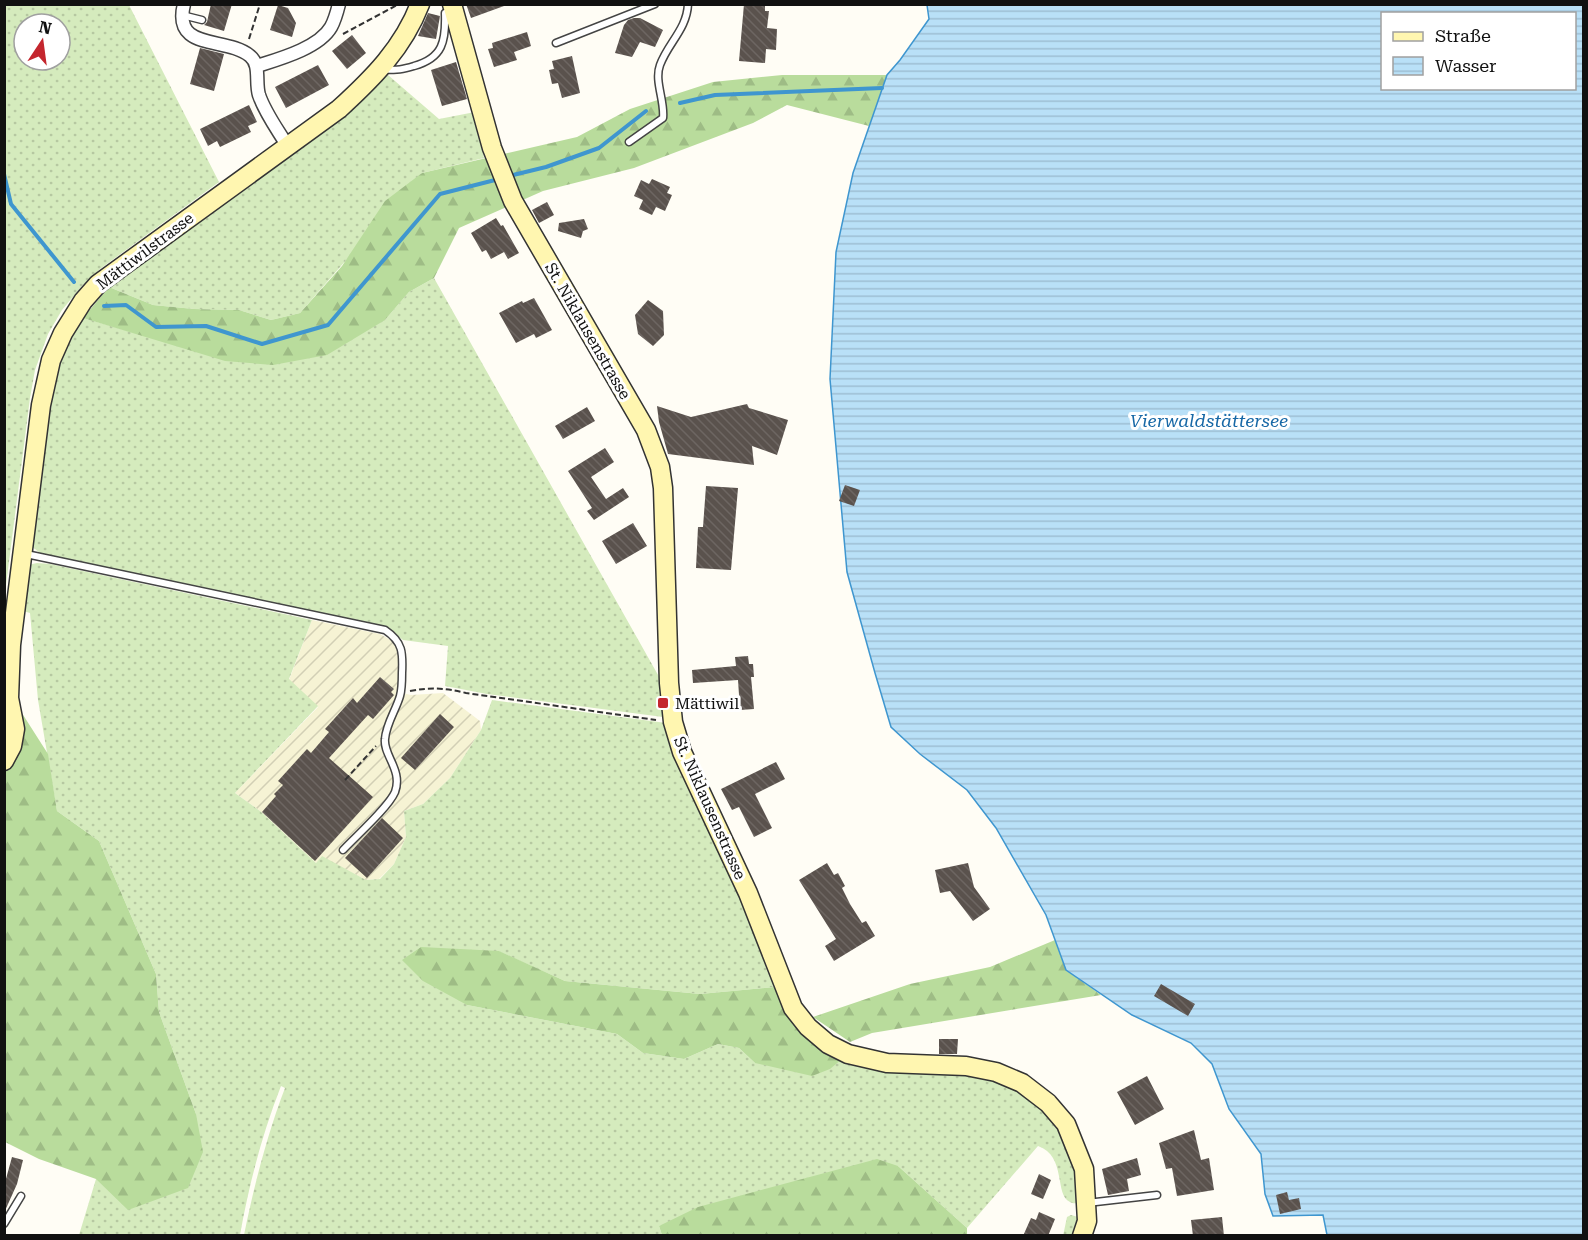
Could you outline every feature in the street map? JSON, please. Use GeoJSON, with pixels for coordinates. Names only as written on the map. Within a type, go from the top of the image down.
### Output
{"type":"FeatureCollection","features":[{"type":"Feature","properties":{"kind":"street"},"geometry":{"type":"LineString","coordinates":[[257,66],[279,59],[324,36],[331,27],[339,4]]}},
{"type":"Feature","properties":{"kind":"street","name":"Mättiwilstrasse"},"geometry":{"type":"LineString","coordinates":[[4,761],[12,746],[15,729],[9,698],[11,645],[41,405],[51,360],[63,333],[83,301],[98,284],[339,109],[393,55],[412,25],[420,4]]}},
{"type":"Feature","properties":{"kind":"street","name":"St. Niklausenstrasse"},"geometry":{"type":"LineString","coordinates":[[453,8],[492,148],[513,201],[646,430],[660,467],[665,524],[669,683],[673,722],[682,752],[748,893],[793,1008],[808,1027],[828,1044],[866,1060],[887,1064],[966,1066],[996,1072],[1022,1083],[1048,1102],[1066,1124],[1084,1169],[1087,1221],[1082,1236]]}},
{"type":"Feature","properties":{"kind":"street"},"geometry":{"type":"LineString","coordinates":[[183,10],[184,29],[194,36],[242,51],[252,57],[257,66],[258,93],[288,147]]}},
{"type":"Feature","properties":{"kind":"lane"},"geometry":{"type":"LineString","coordinates":[[556,43],[655,4]]}},
{"type":"Feature","properties":{"kind":"lane"},"geometry":{"type":"LineString","coordinates":[[629,142],[663,118],[658,75],[660,65],[683,27],[688,4]]}},
{"type":"Feature","properties":{"kind":"lane"},"geometry":{"type":"LineString","coordinates":[[382,68],[401,69],[426,63],[436,57],[441,49],[445,31],[445,13],[453,8]]}},
{"type":"Feature","properties":{"kind":"lane"},"geometry":{"type":"LineString","coordinates":[[183,10],[202,20]]}},
{"type":"Feature","properties":{"kind":"lane"},"geometry":{"type":"LineString","coordinates":[[22,553],[385,630],[400,643],[404,652],[401,693],[384,741],[396,775],[396,788],[393,795],[343,850]]}},
{"type":"Feature","properties":{"kind":"lane"},"geometry":{"type":"LineString","coordinates":[[1087,1203],[1157,1195]]}},
{"type":"Feature","properties":{"kind":"lane"},"geometry":{"type":"LineString","coordinates":[[4,1224],[21,1196]]}},
{"type":"Feature","properties":{"kind":"path"},"geometry":{"type":"LineString","coordinates":[[247,45],[260,4]]}},
{"type":"Feature","properties":{"kind":"path"},"geometry":{"type":"LineString","coordinates":[[336,38],[399,4]]}},
{"type":"Feature","properties":{"kind":"path"},"geometry":{"type":"LineString","coordinates":[[401,693],[428,687],[445,688],[466,693],[673,722]]}},
{"type":"Feature","properties":{"kind":"path"},"geometry":{"type":"LineString","coordinates":[[345,780],[372,749],[384,741]]}},
{"type":"Feature","properties":{"kind":"shaded area"},"geometry":{"type":"Polygon","coordinates":[[[312,620],[380,634],[394,642],[400,655],[398,692],[411,695],[443,693],[480,721],[481,730],[450,778],[423,804],[404,811],[406,837],[394,864],[379,879],[366,880],[322,857],[316,863],[260,811],[235,793],[318,707],[289,680],[312,620]]]}},
{"type":"Feature","properties":{"kind":"green space"},"geometry":{"type":"Polygon","coordinates":[[[5,4],[129,5],[219,182],[100,269],[82,286],[62,310],[48,334],[35,370],[5,593],[5,4]]]}},
{"type":"Feature","properties":{"kind":"green space"},"geometry":{"type":"Polygon","coordinates":[[[388,75],[439,119],[475,112],[484,158],[422,173],[300,313],[271,320],[239,310],[153,305],[109,287],[321,132],[388,75]]]}},
{"type":"Feature","properties":{"kind":"green space"},"geometry":{"type":"Polygon","coordinates":[[[782,75],[887,75],[869,126],[787,105],[753,123],[634,168],[543,191],[459,228],[434,278],[409,292],[385,320],[327,355],[273,365],[225,361],[83,318],[109,287],[153,305],[239,310],[271,320],[300,313],[342,266],[385,201],[422,173],[577,137],[630,109],[713,82],[782,75]]]}},
{"type":"Feature","properties":{"kind":"green space"},"geometry":{"type":"Polygon","coordinates":[[[434,278],[662,682],[663,717],[487,694],[445,686],[448,646],[403,640],[389,629],[358,620],[53,558],[40,553],[30,545],[42,442],[57,366],[69,339],[83,318],[142,335],[385,320],[409,292],[434,278]]]}},
{"type":"Feature","properties":{"kind":"green space"},"geometry":{"type":"Polygon","coordinates":[[[37,563],[312,620],[289,679],[318,706],[235,793],[260,811],[316,863],[322,856],[366,880],[380,879],[394,864],[406,837],[404,811],[423,804],[450,778],[481,730],[492,700],[666,723],[733,869],[774,987],[700,994],[565,981],[498,951],[467,1005],[617,1034],[643,1053],[684,1059],[718,1044],[739,1048],[755,1063],[842,1059],[994,1076],[1028,1093],[1055,1121],[1077,1163],[1080,1203],[1071,1203],[1065,1198],[1053,1158],[1038,1146],[967,1228],[898,1166],[659,1226],[662,1235],[244,1235],[272,1124],[285,1088],[281,1086],[257,1160],[240,1235],[79,1235],[96,1179],[196,1114],[159,1012],[156,974],[99,841],[57,811],[38,700],[30,613],[23,611],[28,565],[37,563]]]}},
{"type":"Feature","properties":{"kind":"green space"},"geometry":{"type":"Polygon","coordinates":[[[4,685],[48,754],[57,811],[99,841],[156,974],[159,1012],[196,1114],[203,1152],[188,1188],[128,1210],[96,1179],[39,1159],[5,1142],[4,685]]]}},
{"type":"Feature","properties":{"kind":"green space"},"geometry":{"type":"Polygon","coordinates":[[[1055,940],[1066,970],[1101,995],[872,1033],[850,1042],[813,1017],[910,984],[990,967],[1055,940]]]}},
{"type":"Feature","properties":{"kind":"green space"},"geometry":{"type":"Polygon","coordinates":[[[421,947],[499,951],[565,981],[700,994],[774,987],[793,1021],[808,1040],[818,1048],[842,1059],[830,1069],[812,1076],[755,1063],[739,1048],[718,1044],[684,1059],[643,1053],[617,1034],[467,1005],[423,981],[402,960],[421,947]]]}},
{"type":"Feature","properties":{"kind":"green space"},"geometry":{"type":"Polygon","coordinates":[[[877,1159],[898,1166],[967,1228],[967,1235],[662,1235],[659,1226],[698,1207],[877,1159]]]}},
{"type":"Feature","properties":{"kind":"green space"},"geometry":{"type":"Polygon","coordinates":[[[1071,1215],[1078,1217],[1078,1235],[1063,1236],[1067,1217],[1071,1215]]]}},
{"type":"Feature","properties":{"kind":"water","name":"Vierwaldstättersee"},"geometry":{"type":"Polygon","coordinates":[[[927,5],[1583,5],[1583,1235],[1327,1235],[1323,1215],[1273,1216],[1265,1194],[1261,1154],[1229,1109],[1212,1064],[1191,1043],[1132,1015],[1066,970],[1046,915],[996,828],[967,790],[920,754],[891,727],[847,572],[830,379],[836,252],[853,173],[887,75],[929,19],[927,5]]]}},
{"type":"Feature","properties":{"kind":"building"},"geometry":{"type":"Polygon","coordinates":[[[211,4],[232,4],[224,31],[204,25],[207,22],[211,4]]]}},
{"type":"Feature","properties":{"kind":"building"},"geometry":{"type":"Polygon","coordinates":[[[466,4],[504,4],[504,6],[471,18],[466,4]]]}},
{"type":"Feature","properties":{"kind":"building"},"geometry":{"type":"Polygon","coordinates":[[[744,4],[765,4],[765,11],[769,11],[767,28],[777,29],[776,50],[766,49],[765,63],[739,61],[744,4]]]}},
{"type":"Feature","properties":{"kind":"building"},"geometry":{"type":"Polygon","coordinates":[[[278,5],[288,8],[296,23],[292,37],[270,30],[278,5]]]}},
{"type":"Feature","properties":{"kind":"building"},"geometry":{"type":"Polygon","coordinates":[[[428,13],[440,16],[436,39],[418,36],[428,13]]]}},
{"type":"Feature","properties":{"kind":"building"},"geometry":{"type":"Polygon","coordinates":[[[640,18],[663,30],[655,47],[640,42],[632,57],[615,53],[624,25],[628,20],[640,18]]]}},
{"type":"Feature","properties":{"kind":"building"},"geometry":{"type":"Polygon","coordinates":[[[527,32],[531,46],[514,52],[517,60],[494,67],[488,49],[493,48],[492,43],[527,32]]]}},
{"type":"Feature","properties":{"kind":"building"},"geometry":{"type":"Polygon","coordinates":[[[352,35],[366,53],[347,69],[332,51],[352,35]]]}},
{"type":"Feature","properties":{"kind":"building"},"geometry":{"type":"Polygon","coordinates":[[[200,48],[224,54],[214,91],[190,84],[200,48]]]}},
{"type":"Feature","properties":{"kind":"building"},"geometry":{"type":"Polygon","coordinates":[[[572,56],[580,93],[562,98],[558,83],[552,84],[549,70],[554,69],[552,61],[572,56]]]}},
{"type":"Feature","properties":{"kind":"building"},"geometry":{"type":"Polygon","coordinates":[[[456,62],[467,99],[442,106],[431,70],[456,62]]]}},
{"type":"Feature","properties":{"kind":"building"},"geometry":{"type":"Polygon","coordinates":[[[318,65],[329,85],[286,108],[275,87],[318,65]]]}},
{"type":"Feature","properties":{"kind":"building"},"geometry":{"type":"Polygon","coordinates":[[[249,105],[257,122],[248,126],[251,132],[220,147],[217,141],[208,146],[200,129],[249,105]]]}},
{"type":"Feature","properties":{"kind":"building"},"geometry":{"type":"Polygon","coordinates":[[[652,179],[670,187],[667,193],[672,195],[665,211],[656,207],[652,215],[639,209],[643,200],[634,196],[641,180],[649,184],[652,179]]]}},
{"type":"Feature","properties":{"kind":"building"},"geometry":{"type":"Polygon","coordinates":[[[547,202],[554,215],[539,223],[532,210],[547,202]]]}},
{"type":"Feature","properties":{"kind":"building"},"geometry":{"type":"Polygon","coordinates":[[[496,218],[501,226],[503,225],[519,253],[508,259],[504,252],[491,259],[486,250],[482,252],[471,233],[496,218]]]}},
{"type":"Feature","properties":{"kind":"building"},"geometry":{"type":"Polygon","coordinates":[[[584,219],[588,229],[583,231],[581,238],[558,231],[559,223],[584,219]]]}},
{"type":"Feature","properties":{"kind":"building"},"geometry":{"type":"Polygon","coordinates":[[[534,298],[552,330],[536,338],[534,334],[516,343],[499,313],[522,301],[523,303],[534,298]]]}},
{"type":"Feature","properties":{"kind":"building"},"geometry":{"type":"Polygon","coordinates":[[[648,300],[663,311],[664,335],[653,346],[638,334],[635,315],[648,300]]]}},
{"type":"Feature","properties":{"kind":"building"},"geometry":{"type":"Polygon","coordinates":[[[747,404],[749,408],[788,420],[777,455],[752,446],[754,465],[668,454],[657,406],[691,417],[747,404]]]}},
{"type":"Feature","properties":{"kind":"building"},"geometry":{"type":"Polygon","coordinates":[[[587,407],[595,421],[563,439],[555,426],[587,407]]]}},
{"type":"Feature","properties":{"kind":"building"},"geometry":{"type":"Polygon","coordinates":[[[605,448],[614,462],[591,477],[606,499],[623,488],[629,497],[594,520],[587,511],[592,508],[568,471],[605,448]]]}},
{"type":"Feature","properties":{"kind":"building"},"geometry":{"type":"Polygon","coordinates":[[[845,485],[860,490],[854,506],[839,501],[845,485]]]}},
{"type":"Feature","properties":{"kind":"building"},"geometry":{"type":"Polygon","coordinates":[[[706,486],[738,488],[731,570],[696,568],[698,527],[703,527],[706,486]]]}},
{"type":"Feature","properties":{"kind":"building"},"geometry":{"type":"Polygon","coordinates":[[[633,523],[647,546],[616,564],[602,541],[633,523]]]}},
{"type":"Feature","properties":{"kind":"building"},"geometry":{"type":"Polygon","coordinates":[[[748,656],[749,664],[753,664],[754,677],[751,677],[754,709],[740,710],[738,680],[693,683],[692,670],[736,666],[735,657],[748,656]]]}},
{"type":"Feature","properties":{"kind":"building"},"geometry":{"type":"Polygon","coordinates":[[[380,677],[394,689],[391,692],[394,695],[373,719],[368,715],[329,758],[373,797],[315,861],[262,812],[283,785],[278,781],[307,749],[311,753],[329,732],[325,729],[353,698],[357,703],[380,677]]]}},
{"type":"Feature","properties":{"kind":"building"},"geometry":{"type":"Polygon","coordinates":[[[440,714],[454,727],[415,770],[401,758],[440,714]]]}},
{"type":"Feature","properties":{"kind":"building"},"geometry":{"type":"Polygon","coordinates":[[[776,762],[785,779],[755,794],[772,828],[754,837],[739,807],[732,810],[721,789],[776,762]]]}},
{"type":"Feature","properties":{"kind":"building"},"geometry":{"type":"Polygon","coordinates":[[[382,818],[403,838],[367,878],[345,858],[382,818]]]}},
{"type":"Feature","properties":{"kind":"building"},"geometry":{"type":"Polygon","coordinates":[[[827,863],[834,875],[838,873],[845,886],[842,888],[862,923],[866,921],[875,936],[834,961],[825,946],[836,939],[799,880],[827,863]]]}},
{"type":"Feature","properties":{"kind":"building"},"geometry":{"type":"Polygon","coordinates":[[[968,863],[974,887],[990,909],[973,921],[950,891],[940,893],[935,870],[968,863]]]}},
{"type":"Feature","properties":{"kind":"building"},"geometry":{"type":"Polygon","coordinates":[[[1161,984],[1195,1004],[1188,1016],[1154,996],[1161,984]]]}},
{"type":"Feature","properties":{"kind":"building"},"geometry":{"type":"Polygon","coordinates":[[[939,1039],[958,1039],[957,1054],[939,1054],[939,1039]]]}},
{"type":"Feature","properties":{"kind":"building"},"geometry":{"type":"Polygon","coordinates":[[[1147,1076],[1164,1109],[1135,1125],[1117,1092],[1147,1076]]]}},
{"type":"Feature","properties":{"kind":"building"},"geometry":{"type":"Polygon","coordinates":[[[1194,1130],[1201,1160],[1209,1158],[1214,1190],[1177,1196],[1172,1168],[1166,1169],[1159,1143],[1194,1130]]]}},
{"type":"Feature","properties":{"kind":"building"},"geometry":{"type":"Polygon","coordinates":[[[12,1157],[23,1160],[17,1184],[4,1213],[4,1186],[12,1157]]]}},
{"type":"Feature","properties":{"kind":"building"},"geometry":{"type":"Polygon","coordinates":[[[1137,1158],[1141,1175],[1127,1179],[1129,1191],[1108,1195],[1102,1169],[1137,1158]]]}},
{"type":"Feature","properties":{"kind":"building"},"geometry":{"type":"Polygon","coordinates":[[[1039,1174],[1051,1180],[1043,1199],[1031,1194],[1039,1174]]]}},
{"type":"Feature","properties":{"kind":"building"},"geometry":{"type":"Polygon","coordinates":[[[1287,1192],[1289,1200],[1299,1198],[1301,1209],[1280,1214],[1276,1195],[1287,1192]]]}},
{"type":"Feature","properties":{"kind":"building"},"geometry":{"type":"Polygon","coordinates":[[[1039,1212],[1055,1219],[1048,1236],[1023,1236],[1031,1218],[1036,1220],[1039,1212]]]}},
{"type":"Feature","properties":{"kind":"building"},"geometry":{"type":"Polygon","coordinates":[[[1222,1217],[1224,1236],[1193,1236],[1191,1220],[1222,1217]]]}},
{"type":"Feature","properties":{"kind":"waterway"},"geometry":{"type":"LineString","coordinates":[[680,103],[715,95],[882,88]]}},
{"type":"Feature","properties":{"kind":"waterway"},"geometry":{"type":"LineString","coordinates":[[509,176],[546,167],[599,148],[646,111]]}},
{"type":"Feature","properties":{"kind":"waterway"},"geometry":{"type":"LineString","coordinates":[[4,174],[11,204],[74,282]]}},
{"type":"Feature","properties":{"kind":"waterway"},"geometry":{"type":"LineString","coordinates":[[104,306],[126,305],[156,327],[206,326],[262,344],[328,325],[440,194],[499,179]]}},
{"type":"Feature","properties":{"kind":"place","name":"Mättiwil"},"geometry":{"type":"Point","coordinates":[663,703]}}]}
